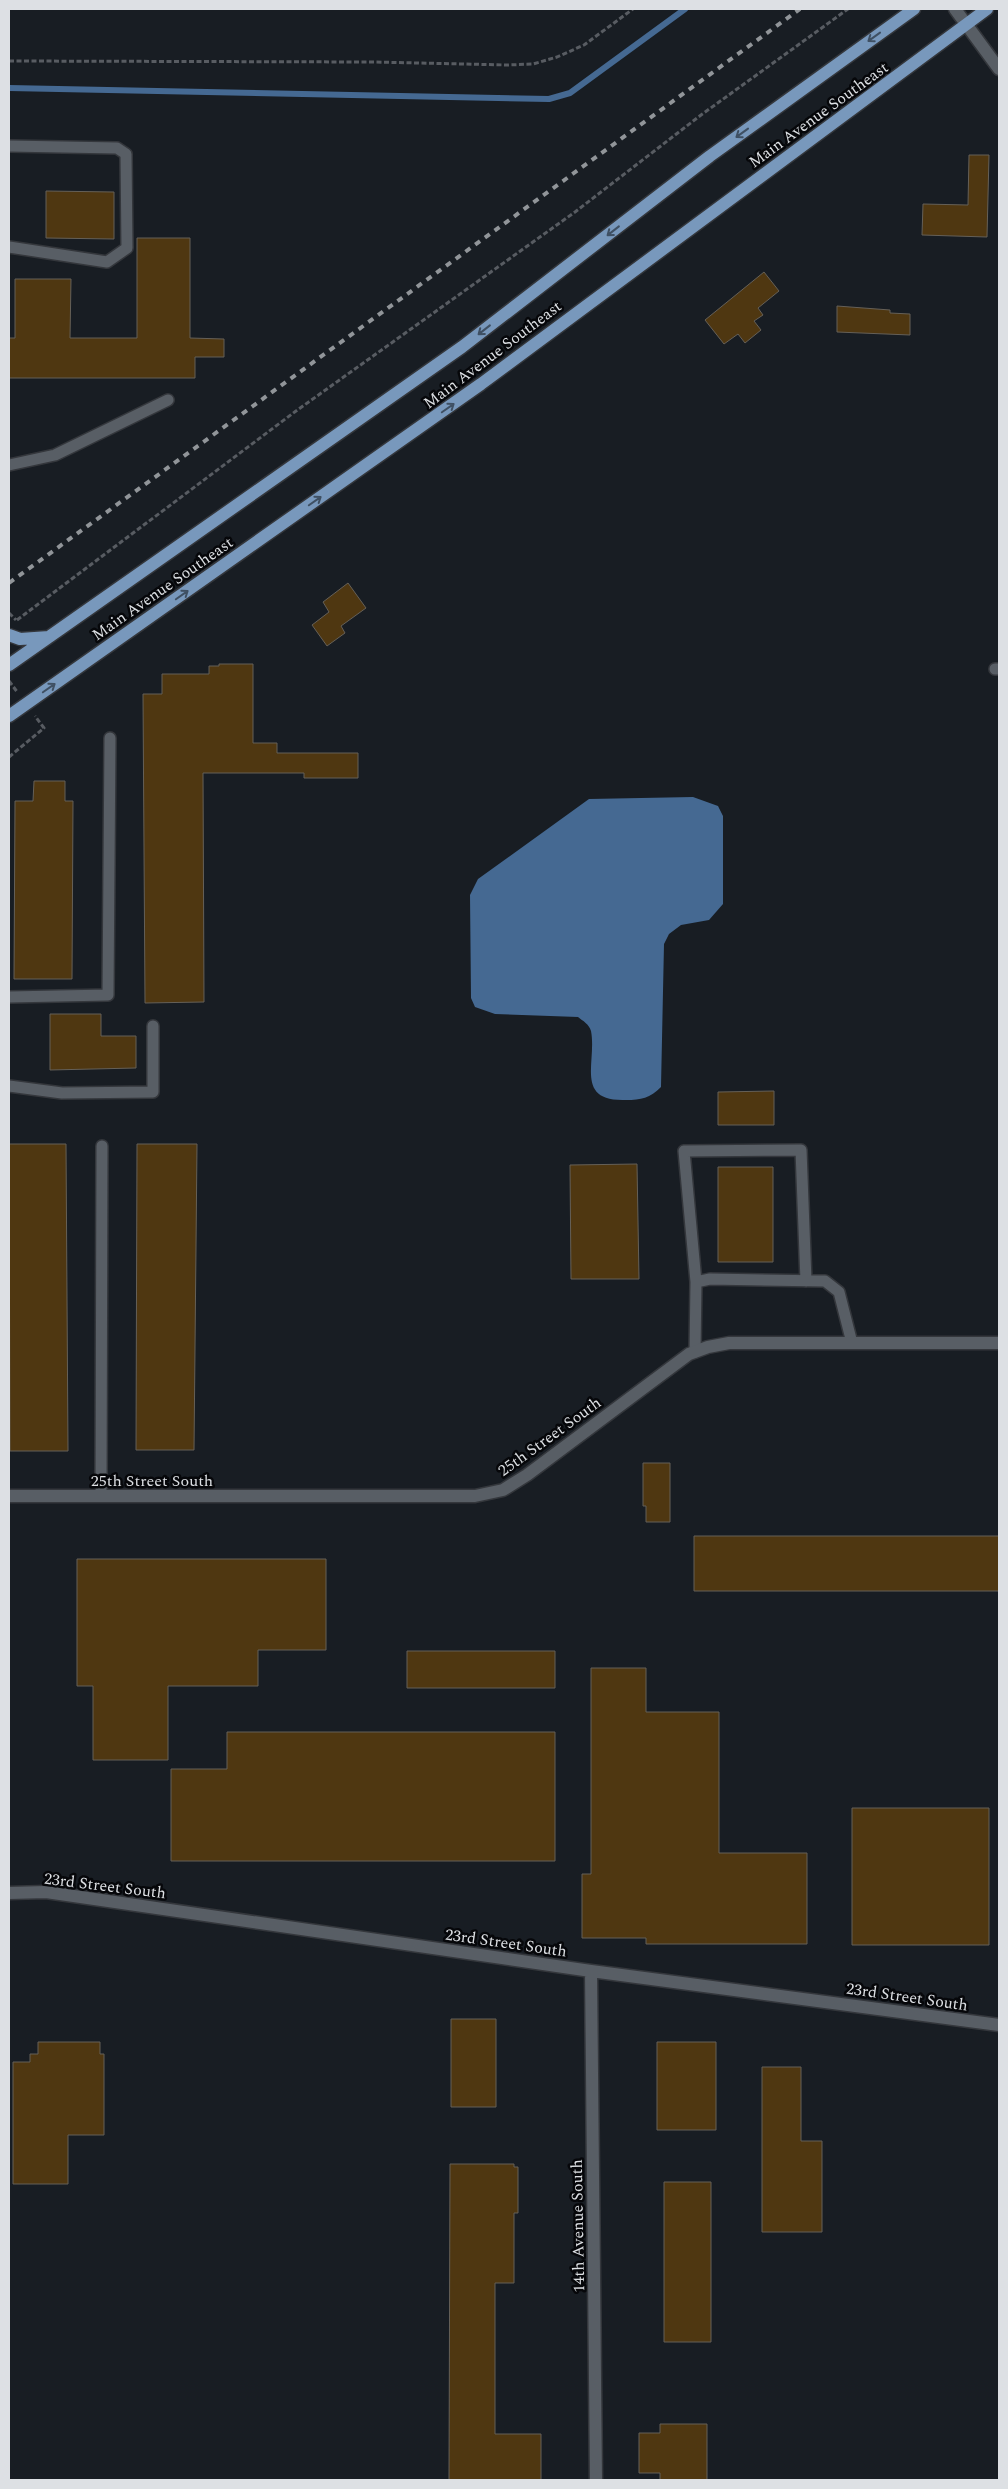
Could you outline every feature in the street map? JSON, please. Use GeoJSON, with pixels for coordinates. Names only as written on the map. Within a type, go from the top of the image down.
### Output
{"type":"FeatureCollection","features":[{"type":"Feature","properties":{"kind":"main road","name":"Main Avenue Southeast"},"geometry":{"type":"LineString","coordinates":[[9,665],[462,347],[710,156],[914,9]]}},
{"type":"Feature","properties":{"kind":"main road","name":"Main Avenue Southeast"},"geometry":{"type":"LineString","coordinates":[[9,716],[482,384],[987,9]]}},
{"type":"Feature","properties":{"kind":"main road"},"geometry":{"type":"LineString","coordinates":[[9,635],[20,639],[49,637]]}},
{"type":"Feature","properties":{"kind":"street"},"geometry":{"type":"LineString","coordinates":[[955,9],[999,69]]}},
{"type":"Feature","properties":{"kind":"street","name":"25th Street South"},"geometry":{"type":"LineString","coordinates":[[9,1496],[474,1496],[503,1490],[695,1352],[729,1343],[999,1343]]}},
{"type":"Feature","properties":{"kind":"street","name":"23rd Street South"},"geometry":{"type":"LineString","coordinates":[[9,1893],[46,1892],[591,1971],[999,2025]]}},
{"type":"Feature","properties":{"kind":"street","name":"14th Avenue South"},"geometry":{"type":"LineString","coordinates":[[591,1971],[596,2480]]}},
{"type":"Feature","properties":{"kind":"lane"},"geometry":{"type":"LineString","coordinates":[[9,146],[117,148],[126,154],[127,248],[107,262],[9,246]]}},
{"type":"Feature","properties":{"kind":"lane"},"geometry":{"type":"LineString","coordinates":[[9,466],[55,455],[168,400]]}},
{"type":"Feature","properties":{"kind":"lane"},"geometry":{"type":"LineString","coordinates":[[9,997],[108,995],[110,738]]}},
{"type":"Feature","properties":{"kind":"lane"},"geometry":{"type":"LineString","coordinates":[[9,1086],[62,1093],[154,1092],[153,1026]]}},
{"type":"Feature","properties":{"kind":"lane"},"geometry":{"type":"LineString","coordinates":[[101,1496],[102,1146]]}},
{"type":"Feature","properties":{"kind":"lane"},"geometry":{"type":"LineString","coordinates":[[695,1352],[696,1282],[684,1152],[801,1150],[806,1280]]}},
{"type":"Feature","properties":{"kind":"lane"},"geometry":{"type":"LineString","coordinates":[[696,1282],[710,1279],[825,1281],[839,1292],[852,1343]]}},
{"type":"Feature","properties":{"kind":"path"},"geometry":{"type":"LineString","coordinates":[[9,60],[374,62],[507,66],[532,64],[557,57],[584,46],[633,9]]}},
{"type":"Feature","properties":{"kind":"path"},"geometry":{"type":"LineString","coordinates":[[9,613],[17,620],[296,411],[575,212],[700,115],[848,9]]}},
{"type":"Feature","properties":{"kind":"path"},"geometry":{"type":"LineString","coordinates":[[9,757],[44,728]]}},
{"type":"Feature","properties":{"kind":"water"},"geometry":{"type":"Polygon","coordinates":[[[693,797],[718,806],[723,816],[723,904],[709,920],[681,925],[669,934],[664,944],[661,1087],[653,1094],[641,1099],[610,1099],[599,1094],[594,1087],[591,1078],[591,1031],[578,1017],[495,1014],[475,1007],[471,998],[470,895],[478,879],[589,799],[693,797]]]}},
{"type":"Feature","properties":{"kind":"building"},"geometry":{"type":"Polygon","coordinates":[[[969,155],[989,155],[987,237],[922,235],[923,204],[968,205],[969,155]]]}},
{"type":"Feature","properties":{"kind":"building"},"geometry":{"type":"Polygon","coordinates":[[[46,191],[114,192],[114,239],[46,238],[46,191]]]}},
{"type":"Feature","properties":{"kind":"building"},"geometry":{"type":"Polygon","coordinates":[[[137,238],[190,238],[190,338],[224,339],[224,357],[195,357],[195,378],[9,378],[9,338],[15,338],[15,279],[71,279],[70,338],[137,338],[137,238]]]}},
{"type":"Feature","properties":{"kind":"building"},"geometry":{"type":"Polygon","coordinates":[[[764,272],[779,291],[758,308],[763,315],[754,321],[761,330],[745,343],[738,334],[724,344],[705,320],[764,272]]]}},
{"type":"Feature","properties":{"kind":"building"},"geometry":{"type":"Polygon","coordinates":[[[837,306],[890,310],[890,313],[910,314],[910,335],[837,332],[837,306]]]}},
{"type":"Feature","properties":{"kind":"building"},"geometry":{"type":"Polygon","coordinates":[[[348,583],[366,608],[341,626],[345,633],[327,646],[312,625],[329,612],[323,602],[348,583]]]}},
{"type":"Feature","properties":{"kind":"building"},"geometry":{"type":"Polygon","coordinates":[[[219,664],[253,664],[253,743],[277,743],[277,753],[358,753],[358,778],[304,778],[304,773],[203,773],[204,1002],[145,1003],[143,694],[162,694],[162,674],[209,674],[209,666],[219,666],[219,664]]]}},
{"type":"Feature","properties":{"kind":"building"},"geometry":{"type":"Polygon","coordinates":[[[34,781],[65,781],[65,801],[73,801],[72,979],[14,979],[15,801],[33,801],[34,781]]]}},
{"type":"Feature","properties":{"kind":"building"},"geometry":{"type":"Polygon","coordinates":[[[50,1014],[101,1014],[101,1036],[136,1036],[136,1068],[50,1070],[50,1014]]]}},
{"type":"Feature","properties":{"kind":"building"},"geometry":{"type":"Polygon","coordinates":[[[774,1091],[774,1125],[718,1125],[718,1092],[774,1091]]]}},
{"type":"Feature","properties":{"kind":"building"},"geometry":{"type":"Polygon","coordinates":[[[9,1144],[66,1144],[68,1451],[10,1451],[9,1144]]]}},
{"type":"Feature","properties":{"kind":"building"},"geometry":{"type":"Polygon","coordinates":[[[137,1144],[197,1144],[194,1450],[136,1450],[137,1144]]]}},
{"type":"Feature","properties":{"kind":"building"},"geometry":{"type":"Polygon","coordinates":[[[637,1164],[639,1279],[571,1279],[570,1165],[637,1164]]]}},
{"type":"Feature","properties":{"kind":"building"},"geometry":{"type":"Polygon","coordinates":[[[718,1167],[773,1167],[773,1262],[718,1262],[718,1167]]]}},
{"type":"Feature","properties":{"kind":"building"},"geometry":{"type":"Polygon","coordinates":[[[643,1463],[670,1463],[670,1522],[646,1522],[646,1506],[643,1506],[643,1463]]]}},
{"type":"Feature","properties":{"kind":"building"},"geometry":{"type":"Polygon","coordinates":[[[694,1536],[999,1536],[999,1591],[694,1591],[694,1536]]]}},
{"type":"Feature","properties":{"kind":"building"},"geometry":{"type":"Polygon","coordinates":[[[77,1559],[326,1559],[326,1650],[258,1650],[258,1686],[168,1686],[168,1760],[93,1760],[93,1686],[77,1686],[77,1559]]]}},
{"type":"Feature","properties":{"kind":"building"},"geometry":{"type":"Polygon","coordinates":[[[407,1651],[555,1651],[555,1688],[407,1688],[407,1651]]]}},
{"type":"Feature","properties":{"kind":"building"},"geometry":{"type":"Polygon","coordinates":[[[591,1668],[646,1668],[646,1712],[719,1712],[719,1853],[807,1853],[807,1944],[646,1944],[646,1938],[582,1938],[582,1874],[591,1874],[591,1668]]]}},
{"type":"Feature","properties":{"kind":"building"},"geometry":{"type":"Polygon","coordinates":[[[227,1732],[555,1732],[555,1861],[171,1861],[171,1769],[227,1769],[227,1732]]]}},
{"type":"Feature","properties":{"kind":"building"},"geometry":{"type":"Polygon","coordinates":[[[852,1808],[989,1808],[989,1945],[852,1945],[852,1808]]]}},
{"type":"Feature","properties":{"kind":"building"},"geometry":{"type":"Polygon","coordinates":[[[451,2019],[496,2019],[496,2107],[451,2107],[451,2019]]]}},
{"type":"Feature","properties":{"kind":"building"},"geometry":{"type":"Polygon","coordinates":[[[38,2042],[100,2042],[100,2054],[104,2054],[104,2135],[68,2135],[68,2184],[13,2184],[13,2062],[30,2062],[30,2054],[38,2054],[38,2042]]]}},
{"type":"Feature","properties":{"kind":"building"},"geometry":{"type":"Polygon","coordinates":[[[657,2042],[716,2042],[716,2130],[657,2130],[657,2042]]]}},
{"type":"Feature","properties":{"kind":"building"},"geometry":{"type":"Polygon","coordinates":[[[762,2067],[801,2067],[801,2141],[822,2141],[822,2232],[762,2232],[762,2067]]]}},
{"type":"Feature","properties":{"kind":"building"},"geometry":{"type":"Polygon","coordinates":[[[450,2164],[514,2164],[514,2167],[518,2167],[518,2213],[514,2213],[514,2283],[495,2283],[495,2434],[541,2434],[541,2480],[449,2480],[450,2164]]]}},
{"type":"Feature","properties":{"kind":"building"},"geometry":{"type":"Polygon","coordinates":[[[664,2182],[711,2182],[711,2342],[664,2342],[664,2182]]]}},
{"type":"Feature","properties":{"kind":"building"},"geometry":{"type":"Polygon","coordinates":[[[660,2424],[707,2424],[707,2480],[660,2480],[660,2473],[639,2473],[639,2433],[660,2433],[660,2424]]]}},
{"type":"Feature","properties":{"kind":"waterway"},"geometry":{"type":"LineString","coordinates":[[9,88],[549,99],[570,93],[685,9]]}},
{"type":"Feature","properties":{"kind":"railway"},"geometry":{"type":"LineString","coordinates":[[9,583],[800,9]]}}]}
